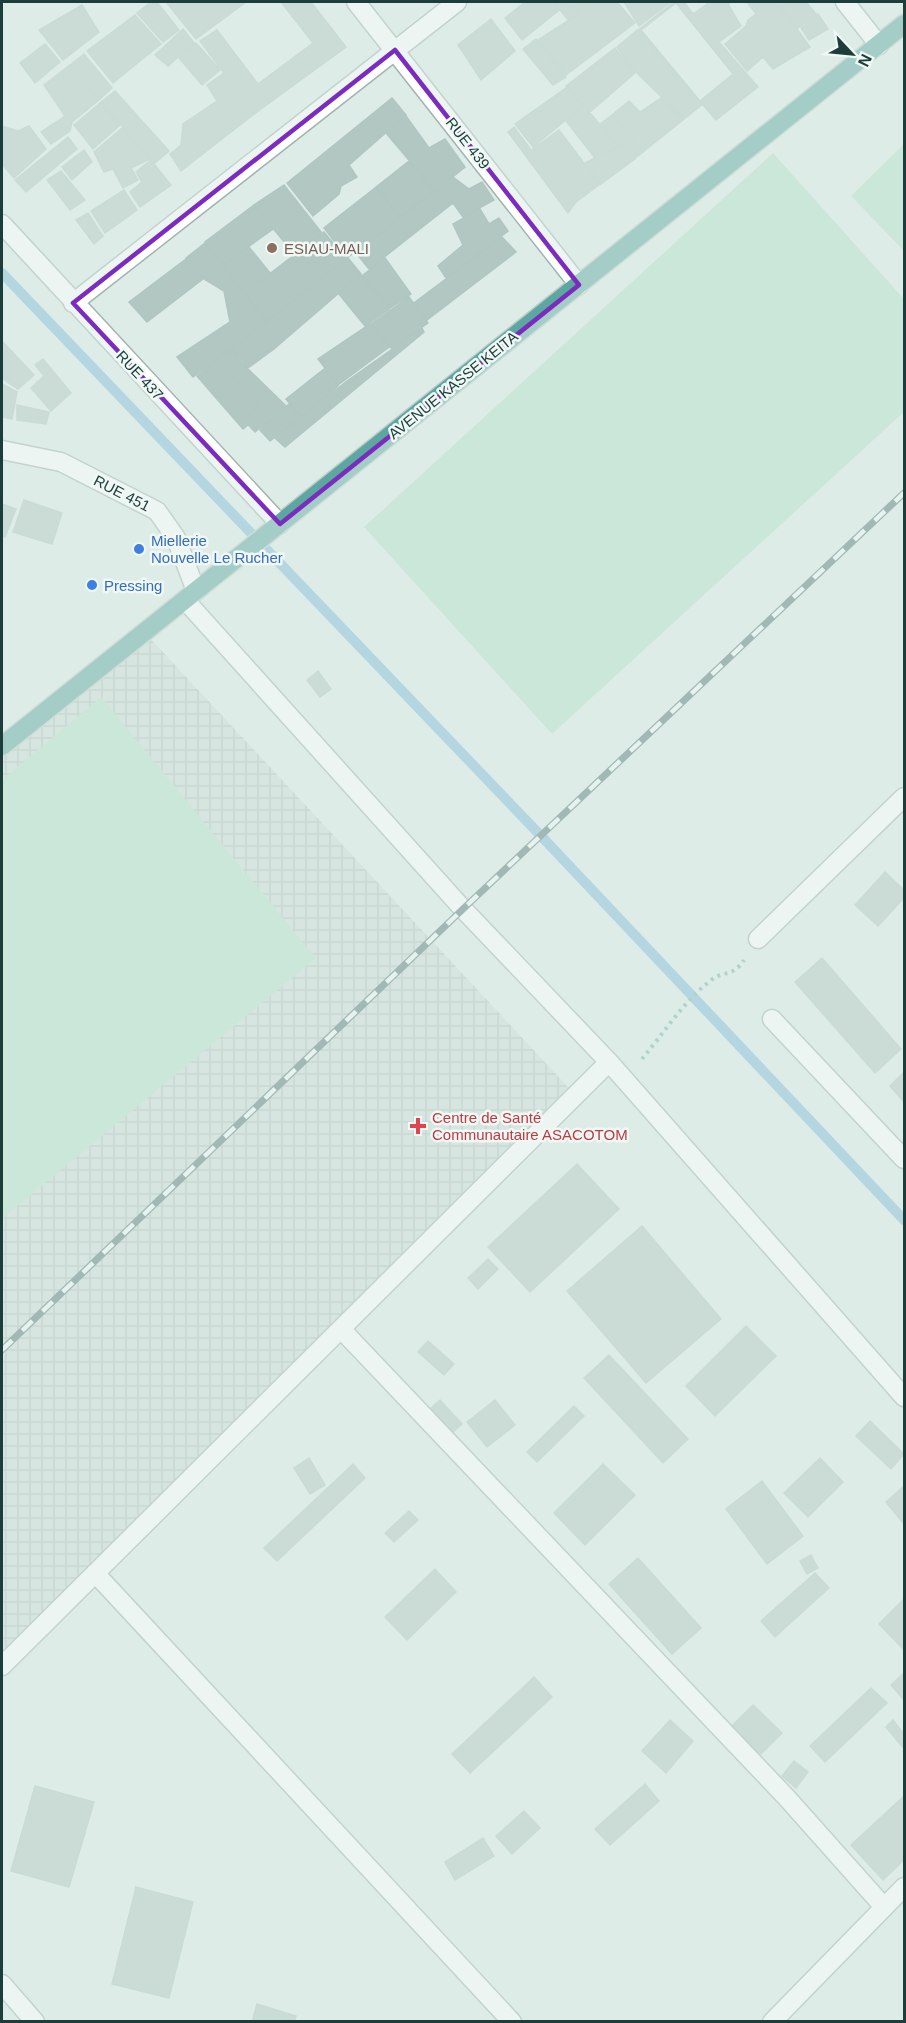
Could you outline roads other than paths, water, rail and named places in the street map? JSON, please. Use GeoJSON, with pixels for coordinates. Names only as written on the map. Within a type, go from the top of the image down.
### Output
{"type":"FeatureCollection","features":[{"type":"Feature","properties":{"kind":"main road","name":"AVENUE KASSE KEITA"},"geometry":{"type":"LineString","coordinates":[[2,746],[904,24]]}},
{"type":"Feature","properties":{"kind":"street","name":"RUE 439"},"geometry":{"type":"LineString","coordinates":[[356,2],[579,285]]}},
{"type":"Feature","properties":{"kind":"street"},"geometry":{"type":"LineString","coordinates":[[73,303],[457,2]]}},
{"type":"Feature","properties":{"kind":"street"},"geometry":{"type":"LineString","coordinates":[[845,2],[879,45]]}},
{"type":"Feature","properties":{"kind":"street","name":"RUE 437"},"geometry":{"type":"LineString","coordinates":[[2,224],[280,524]]}},
{"type":"Feature","properties":{"kind":"street","name":"RUE 451"},"geometry":{"type":"LineString","coordinates":[[2,450],[61,462],[136,498],[157,511],[176,538],[191,596]]}},
{"type":"Feature","properties":{"kind":"street"},"geometry":{"type":"LineString","coordinates":[[191,596],[463,909],[609,1062],[904,1397]]}},
{"type":"Feature","properties":{"kind":"street"},"geometry":{"type":"LineString","coordinates":[[758,939],[904,797]]}},
{"type":"Feature","properties":{"kind":"street"},"geometry":{"type":"LineString","coordinates":[[772,1018],[904,1159]]}},
{"type":"Feature","properties":{"kind":"street"},"geometry":{"type":"LineString","coordinates":[[2,1666],[609,1062]]}},
{"type":"Feature","properties":{"kind":"street"},"geometry":{"type":"LineString","coordinates":[[341,1329],[787,1798],[884,1907]]}},
{"type":"Feature","properties":{"kind":"street"},"geometry":{"type":"LineString","coordinates":[[96,1573],[512,2022]]}},
{"type":"Feature","properties":{"kind":"street"},"geometry":{"type":"LineString","coordinates":[[772,2022],[904,1887]]}},
{"type":"Feature","properties":{"kind":"street"},"geometry":{"type":"LineString","coordinates":[[2,1984],[35,2022]]}},
{"type":"Feature","properties":{"kind":"waterway"},"geometry":{"type":"LineString","coordinates":[[2,273],[543,838],[904,1220]]}},
{"type":"Feature","properties":{"kind":"railway"},"geometry":{"type":"LineString","coordinates":[[2,1350],[463,909],[904,493]]}},
{"type":"Feature","properties":{"kind":"place","name":"ESIAU-MALI"},"geometry":{"type":"Point","coordinates":[272,248]}},
{"type":"Feature","properties":{"kind":"place","name":"Miellerie Nouvelle Le Rucher"},"geometry":{"type":"Point","coordinates":[139,549]}},
{"type":"Feature","properties":{"kind":"place","name":"Pressing"},"geometry":{"type":"Point","coordinates":[92,585]}},
{"type":"Feature","properties":{"kind":"place","name":"Centre de Santé Communautaire ASACOTOM"},"geometry":{"type":"Point","coordinates":[418,1126]}}]}
